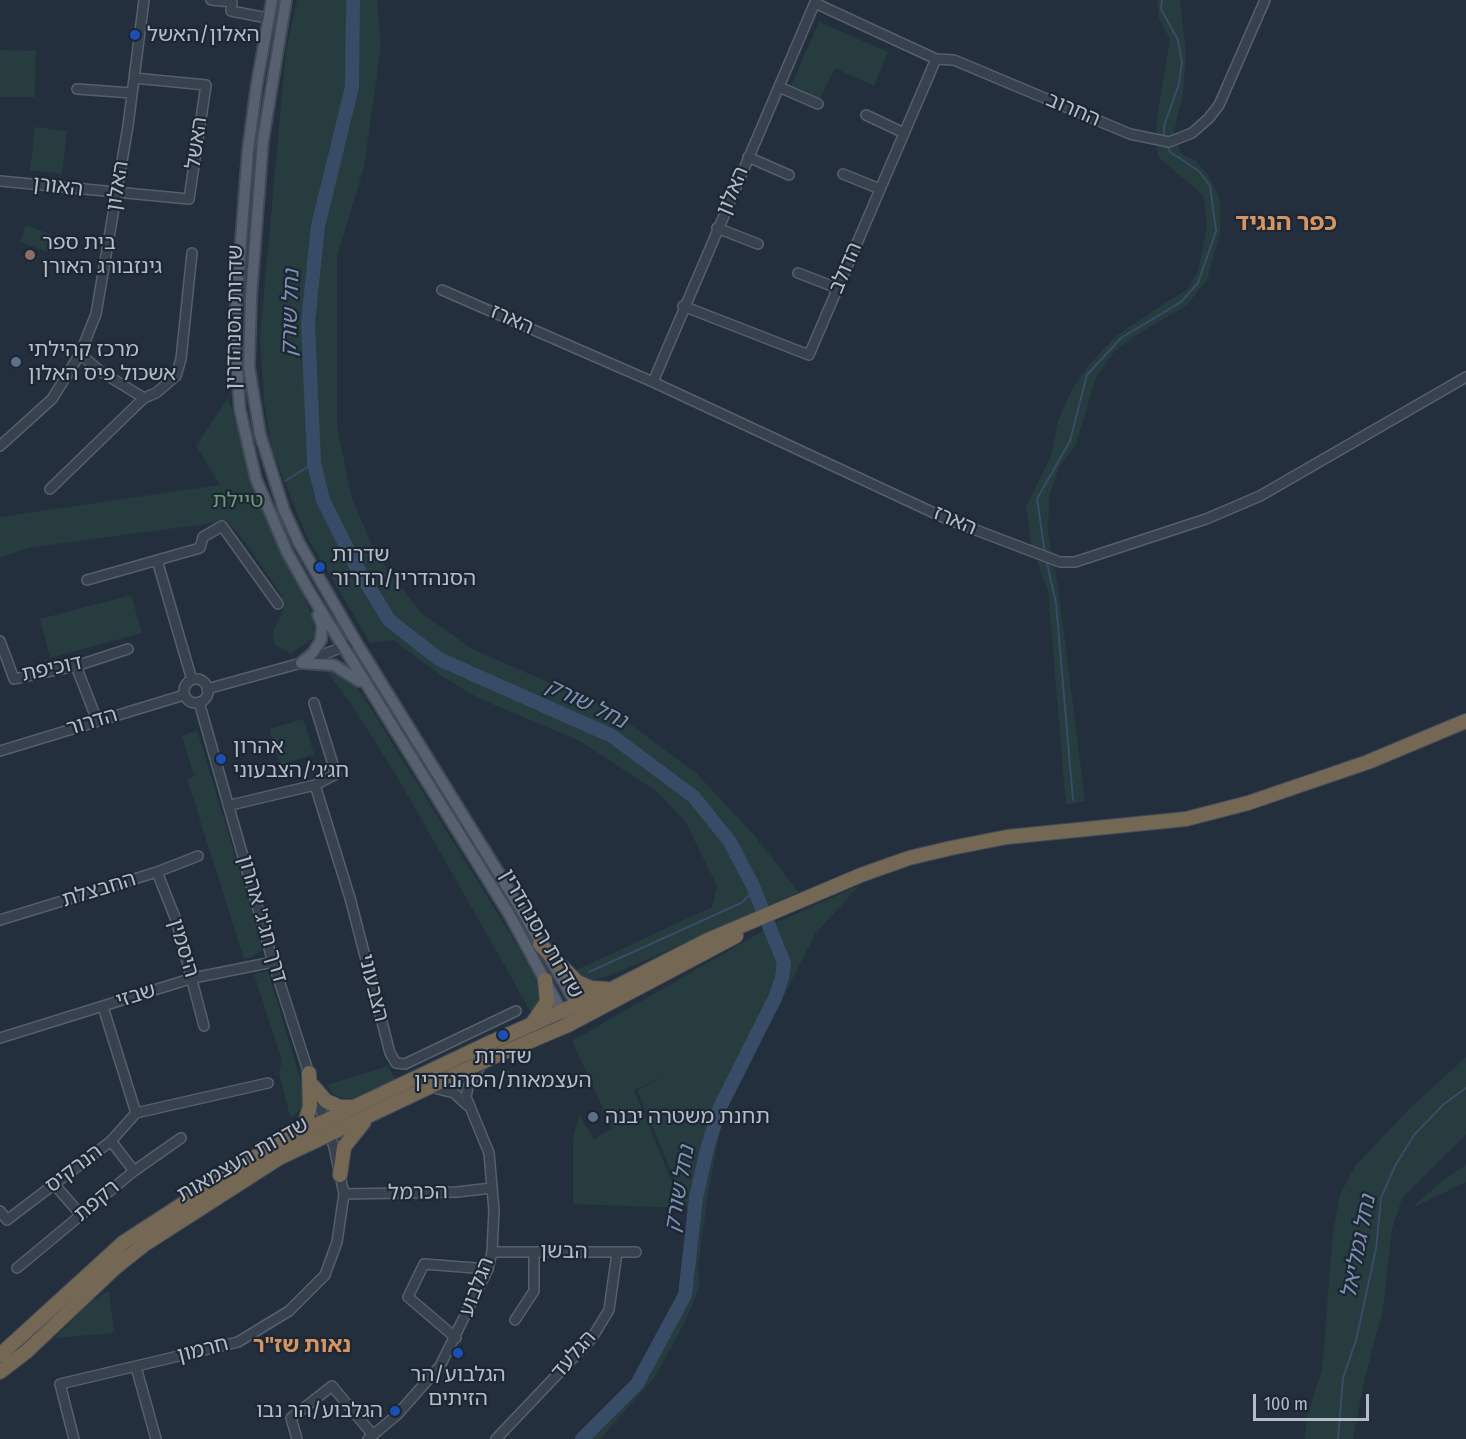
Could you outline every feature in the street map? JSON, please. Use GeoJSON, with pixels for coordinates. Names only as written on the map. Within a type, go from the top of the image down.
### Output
{"type":"FeatureCollection","features":[{"type":"Feature","properties":{"kind":"highway"},"geometry":{"type":"LineString","coordinates":[[761,920],[861,874],[909,858],[1007,837],[1186,819],[1248,803],[1368,762],[1466,722]]}},
{"type":"Feature","properties":{"kind":"highway","name":"שדרות העצמאות"},"geometry":{"type":"LineString","coordinates":[[0,1355],[106,1256],[136,1232],[295,1134],[357,1107],[487,1044],[612,989],[708,940],[761,920]]}},
{"type":"Feature","properties":{"kind":"highway","name":"שדרות העצמאות"},"geometry":{"type":"LineString","coordinates":[[0,1372],[26,1352],[116,1267],[152,1239],[279,1158],[484,1061],[574,1022],[722,945],[761,920]]}},
{"type":"Feature","properties":{"kind":"highway"},"geometry":{"type":"LineString","coordinates":[[540,944],[577,982],[591,988],[612,989]]}},
{"type":"Feature","properties":{"kind":"highway"},"geometry":{"type":"LineString","coordinates":[[531,1026],[547,1002],[545,980]]}},
{"type":"Feature","properties":{"kind":"highway"},"geometry":{"type":"LineString","coordinates":[[311,1080],[326,1101],[340,1107],[357,1107]]}},
{"type":"Feature","properties":{"kind":"highway"},"geometry":{"type":"LineString","coordinates":[[295,1134],[305,1123],[310,1106],[311,1080]]}},
{"type":"Feature","properties":{"kind":"highway"},"geometry":{"type":"LineString","coordinates":[[340,1175],[344,1147],[348,1139],[364,1122],[378,1113]]}},
{"type":"Feature","properties":{"kind":"main road","name":"שדרות הסנהדרין"},"geometry":{"type":"LineString","coordinates":[[272,0],[256,82],[248,150],[235,321],[236,365],[242,421],[256,479],[283,542],[342,648],[509,914],[562,1012],[574,1022]]}},
{"type":"Feature","properties":{"kind":"main road","name":"שדרות הסנהדרין"},"geometry":{"type":"LineString","coordinates":[[286,0],[270,84],[263,140],[251,297],[249,367],[260,434],[284,510],[299,543],[356,642],[576,1004],[574,1022]]}},
{"type":"Feature","properties":{"kind":"main road"},"geometry":{"type":"LineString","coordinates":[[302,663],[318,647],[322,633],[310,593]]}},
{"type":"Feature","properties":{"kind":"main road"},"geometry":{"type":"LineString","coordinates":[[302,663],[323,663],[341,667],[356,677],[374,698]]}},
{"type":"Feature","properties":{"kind":"street","name":"האלון"},"geometry":{"type":"LineString","coordinates":[[0,446],[52,399],[80,354],[96,314],[132,93],[144,0]]}},
{"type":"Feature","properties":{"kind":"street"},"geometry":{"type":"LineString","coordinates":[[211,0],[232,2],[231,11],[262,16]]}},
{"type":"Feature","properties":{"kind":"street","name":"החרוב"},"geometry":{"type":"LineString","coordinates":[[816,2],[936,59],[954,60],[1130,134],[1158,141],[1172,141],[1200,126],[1219,105],[1265,0]]}},
{"type":"Feature","properties":{"kind":"street","name":"האלון"},"geometry":{"type":"LineString","coordinates":[[653,382],[683,306],[816,2]]}},
{"type":"Feature","properties":{"kind":"street","name":"הדולב"},"geometry":{"type":"LineString","coordinates":[[683,306],[809,355],[936,59]]}},
{"type":"Feature","properties":{"kind":"street","name":"האשל"},"geometry":{"type":"LineString","coordinates":[[116,194],[189,200],[206,85],[134,78]]}},
{"type":"Feature","properties":{"kind":"street"},"geometry":{"type":"LineString","coordinates":[[779,87],[818,104]]}},
{"type":"Feature","properties":{"kind":"street"},"geometry":{"type":"LineString","coordinates":[[77,89],[132,93]]}},
{"type":"Feature","properties":{"kind":"street"},"geometry":{"type":"LineString","coordinates":[[866,115],[904,133]]}},
{"type":"Feature","properties":{"kind":"street"},"geometry":{"type":"LineString","coordinates":[[748,158],[789,175]]}},
{"type":"Feature","properties":{"kind":"street"},"geometry":{"type":"LineString","coordinates":[[843,174],[880,189]]}},
{"type":"Feature","properties":{"kind":"street","name":"האורן"},"geometry":{"type":"LineString","coordinates":[[0,181],[116,194]]}},
{"type":"Feature","properties":{"kind":"street"},"geometry":{"type":"LineString","coordinates":[[717,228],[758,244]]}},
{"type":"Feature","properties":{"kind":"street"},"geometry":{"type":"LineString","coordinates":[[50,489],[144,398],[168,385],[176,376],[182,359],[192,253]]}},
{"type":"Feature","properties":{"kind":"street"},"geometry":{"type":"LineString","coordinates":[[798,273],[837,288]]}},
{"type":"Feature","properties":{"kind":"street","name":"הארז"},"geometry":{"type":"LineString","coordinates":[[442,290],[653,382],[947,519],[1038,556],[1075,562],[1206,519],[1260,496],[1466,377]]}},
{"type":"Feature","properties":{"kind":"street"},"geometry":{"type":"LineString","coordinates":[[80,354],[100,371],[144,398]]}},
{"type":"Feature","properties":{"kind":"street"},"geometry":{"type":"LineString","coordinates":[[87,580],[200,548],[203,537],[222,526],[278,604]]}},
{"type":"Feature","properties":{"kind":"street"},"geometry":{"type":"LineString","coordinates":[[157,560],[192,680]]}},
{"type":"Feature","properties":{"kind":"street","name":"דוכיפת"},"geometry":{"type":"LineString","coordinates":[[0,641],[14,679],[76,666],[128,649]]}},
{"type":"Feature","properties":{"kind":"street"},"geometry":{"type":"LineString","coordinates":[[207,688],[302,663],[356,642]]}},
{"type":"Feature","properties":{"kind":"street"},"geometry":{"type":"LineString","coordinates":[[76,666],[97,720]]}},
{"type":"Feature","properties":{"kind":"street"},"geometry":{"type":"LineString","coordinates":[[192,680],[202,681],[207,688],[207,696],[199,702],[192,702],[184,695],[185,686],[192,680]]}},
{"type":"Feature","properties":{"kind":"street","name":"הדרור"},"geometry":{"type":"LineString","coordinates":[[0,751],[184,695]]}},
{"type":"Feature","properties":{"kind":"street","name":"דרך חג'ג' אהרון"},"geometry":{"type":"LineString","coordinates":[[199,702],[231,805],[273,962],[329,1134]]}},
{"type":"Feature","properties":{"kind":"street"},"geometry":{"type":"LineString","coordinates":[[231,805],[315,785],[336,774],[314,703]]}},
{"type":"Feature","properties":{"kind":"street","name":"הצבעוני"},"geometry":{"type":"LineString","coordinates":[[315,785],[350,898],[390,1053],[396,1063],[405,1064],[516,1011]]}},
{"type":"Feature","properties":{"kind":"street","name":"החבצלת"},"geometry":{"type":"LineString","coordinates":[[0,920],[157,872],[198,856]]}},
{"type":"Feature","properties":{"kind":"street","name":"היסמין"},"geometry":{"type":"LineString","coordinates":[[157,872],[176,920],[204,1026]]}},
{"type":"Feature","properties":{"kind":"street","name":"שבזי"},"geometry":{"type":"LineString","coordinates":[[0,1038],[193,978],[273,962]]}},
{"type":"Feature","properties":{"kind":"street"},"geometry":{"type":"LineString","coordinates":[[103,1007],[136,1113],[268,1083]]}},
{"type":"Feature","properties":{"kind":"street"},"geometry":{"type":"LineString","coordinates":[[467,1105],[466,1092],[484,1061]]}},
{"type":"Feature","properties":{"kind":"street"},"geometry":{"type":"LineString","coordinates":[[430,1088],[454,1093],[467,1105]]}},
{"type":"Feature","properties":{"kind":"street","name":"הגלבוע"},"geometry":{"type":"LineString","coordinates":[[371,1437],[396,1415],[440,1366],[456,1338],[488,1269],[492,1252],[492,1188],[489,1153],[467,1105]]}},
{"type":"Feature","properties":{"kind":"street","name":"הנרקיס"},"geometry":{"type":"LineString","coordinates":[[0,1211],[7,1220],[111,1141],[136,1113]]}},
{"type":"Feature","properties":{"kind":"street","name":"חרמון"},"geometry":{"type":"LineString","coordinates":[[74,1439],[60,1384],[238,1342],[301,1301],[325,1275],[332,1260],[344,1194],[329,1134]]}},
{"type":"Feature","properties":{"kind":"street","name":"רקפת"},"geometry":{"type":"LineString","coordinates":[[16,1268],[134,1171],[181,1138]]}},
{"type":"Feature","properties":{"kind":"street"},"geometry":{"type":"LineString","coordinates":[[111,1141],[134,1171]]}},
{"type":"Feature","properties":{"kind":"street"},"geometry":{"type":"LineString","coordinates":[[54,1184],[81,1215]]}},
{"type":"Feature","properties":{"kind":"street","name":"הכרמל"},"geometry":{"type":"LineString","coordinates":[[344,1194],[466,1192],[492,1188]]}},
{"type":"Feature","properties":{"kind":"street","name":"הבשן"},"geometry":{"type":"LineString","coordinates":[[492,1252],[636,1252]]}},
{"type":"Feature","properties":{"kind":"street"},"geometry":{"type":"LineString","coordinates":[[515,1320],[534,1291],[534,1252]]}},
{"type":"Feature","properties":{"kind":"street","name":"הגלעד"},"geometry":{"type":"LineString","coordinates":[[496,1439],[592,1338],[609,1310],[617,1253]]}},
{"type":"Feature","properties":{"kind":"street"},"geometry":{"type":"LineString","coordinates":[[456,1338],[408,1297],[424,1264],[488,1269]]}},
{"type":"Feature","properties":{"kind":"street"},"geometry":{"type":"LineString","coordinates":[[136,1367],[156,1439]]}},
{"type":"Feature","properties":{"kind":"street"},"geometry":{"type":"LineString","coordinates":[[297,1439],[291,1418],[332,1386],[371,1437]]}},
{"type":"Feature","properties":{"kind":"green space"},"geometry":{"type":"Polygon","coordinates":[[[297,0],[377,0],[381,45],[364,167],[337,256],[337,426],[352,499],[376,554],[420,612],[474,650],[608,708],[696,773],[753,834],[799,892],[621,971],[590,982],[574,971],[712,907],[717,886],[685,821],[656,791],[578,740],[480,699],[443,677],[393,640],[370,643],[305,533],[272,449],[264,401],[260,337],[286,50],[297,0]]]}},
{"type":"Feature","properties":{"kind":"green space"},"geometry":{"type":"Polygon","coordinates":[[[1157,0],[1180,0],[1186,54],[1183,94],[1173,136],[1182,154],[1195,160],[1209,176],[1220,200],[1220,234],[1207,280],[1186,306],[1138,334],[1114,352],[1096,377],[1076,444],[1059,467],[1049,497],[1048,534],[1058,585],[1085,801],[1066,805],[1048,591],[1031,545],[1026,507],[1051,456],[1058,421],[1072,389],[1089,365],[1117,335],[1187,289],[1198,271],[1207,224],[1203,195],[1158,157],[1156,125],[1170,39],[1159,19],[1157,0]]]}},
{"type":"Feature","properties":{"kind":"green space"},"geometry":{"type":"Polygon","coordinates":[[[819,22],[888,52],[874,86],[835,68],[820,99],[791,86],[819,22]]]}},
{"type":"Feature","properties":{"kind":"green space"},"geometry":{"type":"Polygon","coordinates":[[[0,50],[36,51],[35,97],[0,97],[0,50]]]}},
{"type":"Feature","properties":{"kind":"green space"},"geometry":{"type":"Polygon","coordinates":[[[35,127],[67,131],[62,174],[30,170],[35,127]]]}},
{"type":"Feature","properties":{"kind":"green space"},"geometry":{"type":"Polygon","coordinates":[[[26,225],[52,235],[47,252],[20,242],[26,225]]]}},
{"type":"Feature","properties":{"kind":"green space","name":"טיילת"},"geometry":{"type":"Polygon","coordinates":[[[228,398],[249,466],[278,541],[311,612],[315,637],[291,654],[274,644],[273,631],[284,609],[282,596],[248,546],[227,521],[27,548],[0,558],[0,517],[220,485],[196,446],[228,398]]]}},
{"type":"Feature","properties":{"kind":"green space"},"geometry":{"type":"Polygon","coordinates":[[[131,595],[142,633],[50,658],[40,619],[131,595]]]}},
{"type":"Feature","properties":{"kind":"green space"},"geometry":{"type":"Polygon","coordinates":[[[331,666],[350,677],[364,697],[517,945],[540,986],[541,1004],[531,1012],[399,780],[350,702],[325,669],[331,666]]]}},
{"type":"Feature","properties":{"kind":"green space"},"geometry":{"type":"Polygon","coordinates":[[[303,719],[314,754],[280,765],[269,729],[303,719]]]}},
{"type":"Feature","properties":{"kind":"green space"},"geometry":{"type":"Polygon","coordinates":[[[197,730],[260,938],[262,950],[253,957],[244,959],[187,779],[194,775],[182,736],[197,730]]]}},
{"type":"Feature","properties":{"kind":"green space"},"geometry":{"type":"Polygon","coordinates":[[[860,885],[815,934],[722,1119],[698,1265],[700,1285],[686,1320],[655,1377],[600,1439],[576,1439],[633,1381],[650,1356],[691,1281],[689,1214],[637,1090],[668,1075],[634,1090],[683,1208],[573,1204],[573,1138],[579,1115],[594,1139],[612,1128],[572,1041],[780,921],[860,885]]]}},
{"type":"Feature","properties":{"kind":"green space"},"geometry":{"type":"Polygon","coordinates":[[[268,971],[303,1089],[302,1107],[293,1116],[290,1116],[279,1073],[282,1061],[254,974],[268,971]]]}},
{"type":"Feature","properties":{"kind":"green space"},"geometry":{"type":"Polygon","coordinates":[[[1466,1057],[1466,1135],[1402,1198],[1392,1229],[1383,1309],[1365,1378],[1353,1439],[1304,1439],[1308,1413],[1322,1370],[1333,1232],[1340,1194],[1356,1165],[1411,1107],[1466,1057]]]}},
{"type":"Feature","properties":{"kind":"green space"},"geometry":{"type":"Polygon","coordinates":[[[388,1066],[396,1081],[356,1099],[342,1098],[332,1093],[327,1085],[388,1066]]]}},
{"type":"Feature","properties":{"kind":"green space"},"geometry":{"type":"Polygon","coordinates":[[[1466,1165],[1466,1182],[1412,1208],[1444,1179],[1466,1165]]]}},
{"type":"Feature","properties":{"kind":"green space"},"geometry":{"type":"Polygon","coordinates":[[[109,1291],[114,1333],[55,1338],[91,1301],[109,1291]]]}},
{"type":"Feature","properties":{"kind":"waterway","name":"נחל שורק"},"geometry":{"type":"LineString","coordinates":[[353,0],[352,87],[318,226],[308,322],[314,463],[323,500],[355,564],[389,620],[439,659],[612,736],[694,797],[730,842],[753,886],[784,963],[775,998],[720,1107],[707,1149],[696,1198],[685,1295],[637,1384],[582,1439]]}},
{"type":"Feature","properties":{"kind":"waterway"},"geometry":{"type":"LineString","coordinates":[[1162,0],[1161,9],[1178,40],[1182,62],[1179,84],[1164,126],[1164,139]]}},
{"type":"Feature","properties":{"kind":"waterway"},"geometry":{"type":"LineString","coordinates":[[1045,554],[1037,499],[1070,441],[1087,375],[1121,338],[1181,302],[1198,283],[1216,231],[1210,186],[1199,171],[1170,152],[1167,144]]}},
{"type":"Feature","properties":{"kind":"waterway"},"geometry":{"type":"LineString","coordinates":[[285,481],[314,463]]}},
{"type":"Feature","properties":{"kind":"waterway"},"geometry":{"type":"LineString","coordinates":[[1046,559],[1056,603],[1073,800]]}},
{"type":"Feature","properties":{"kind":"waterway"},"geometry":{"type":"LineString","coordinates":[[589,972],[741,903],[752,893],[753,886]]}},
{"type":"Feature","properties":{"kind":"waterway","name":"נחל גמליאל"},"geometry":{"type":"LineString","coordinates":[[1338,1439],[1343,1378],[1356,1340],[1376,1249],[1381,1198],[1395,1166],[1414,1135],[1444,1104],[1466,1088]]}},
{"type":"Feature","properties":{"kind":"place","name":"האלון/האשל"},"geometry":{"type":"Point","coordinates":[135,35]}},
{"type":"Feature","properties":{"kind":"place","name":"בית ספר גינזבורג האורן"},"geometry":{"type":"Point","coordinates":[30,255]}},
{"type":"Feature","properties":{"kind":"place","name":"מרכז קהילתי אשכול פיס האלון"},"geometry":{"type":"Point","coordinates":[16,362]}},
{"type":"Feature","properties":{"kind":"place","name":"שדרות הסנהדרין/הדרור"},"geometry":{"type":"Point","coordinates":[320,567]}},
{"type":"Feature","properties":{"kind":"place","name":"אהרון חג׳ג׳/הצבעוני"},"geometry":{"type":"Point","coordinates":[221,759]}},
{"type":"Feature","properties":{"kind":"place","name":"שדרות העצמאות/הסהנדרין"},"geometry":{"type":"Point","coordinates":[503,1035]}},
{"type":"Feature","properties":{"kind":"place","name":"תחנת משטרה יבנה"},"geometry":{"type":"Point","coordinates":[593,1117]}},
{"type":"Feature","properties":{"kind":"place","name":"הגלבוע/הר הזיתים"},"geometry":{"type":"Point","coordinates":[458,1353]}},
{"type":"Feature","properties":{"kind":"place","name":"הגלבוע/הר נבו"},"geometry":{"type":"Point","coordinates":[395,1411]}},
{"type":"Feature","properties":{"kind":"district","name":"כפר הנגיד"},"geometry":{"type":"Point","coordinates":[1286,223]}},
{"type":"Feature","properties":{"kind":"district","name":"נאות שז\"ר"},"geometry":{"type":"Point","coordinates":[302,1346]}}]}
